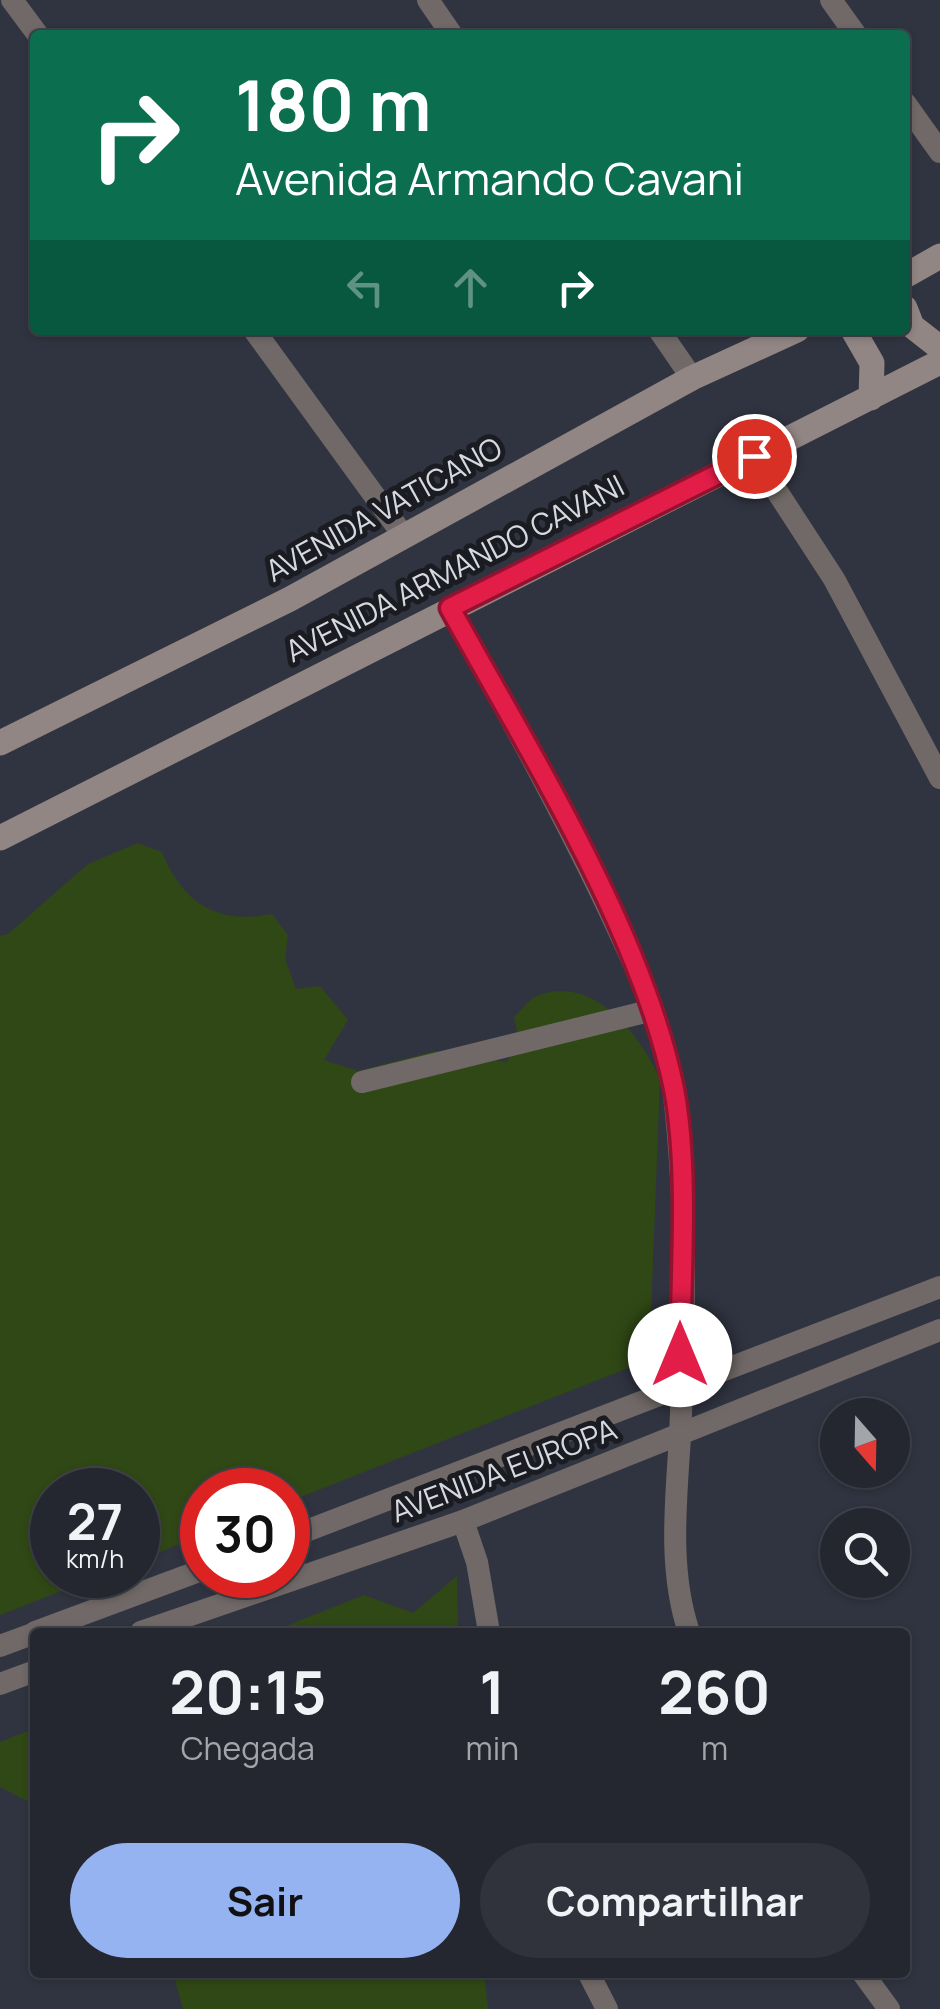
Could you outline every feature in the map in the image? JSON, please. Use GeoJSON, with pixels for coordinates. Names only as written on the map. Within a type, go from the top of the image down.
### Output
{"type":"FeatureCollection","features":[{"type":"Feature","properties":{"kind":"main road"},"geometry":{"type":"LineString","coordinates":[[910,273],[940,256]]}},
{"type":"Feature","properties":{"kind":"main road"},"geometry":{"type":"LineString","coordinates":[[910,321],[940,348]]}},
{"type":"Feature","properties":{"kind":"main road","name":"AVENIDA VATICANO"},"geometry":{"type":"LineString","coordinates":[[0,743],[290,600],[692,378],[785,335]]}},
{"type":"Feature","properties":{"kind":"main road"},"geometry":{"type":"LineString","coordinates":[[856,335],[872,363],[871,398]]}},
{"type":"Feature","properties":{"kind":"main road","name":"AVENIDA ARMANDO CAVANI"},"geometry":{"type":"LineString","coordinates":[[0,838],[940,362]]}},
{"type":"Feature","properties":{"kind":"street"},"geometry":{"type":"LineString","coordinates":[[12,0],[34,30]]}},
{"type":"Feature","properties":{"kind":"street"},"geometry":{"type":"LineString","coordinates":[[428,0],[449,30]]}},
{"type":"Feature","properties":{"kind":"street"},"geometry":{"type":"LineString","coordinates":[[831,0],[852,30]]}},
{"type":"Feature","properties":{"kind":"street"},"geometry":{"type":"LineString","coordinates":[[910,110],[940,152]]}},
{"type":"Feature","properties":{"kind":"street"},"geometry":{"type":"LineString","coordinates":[[258,335],[404,535]]}},
{"type":"Feature","properties":{"kind":"street"},"geometry":{"type":"LineString","coordinates":[[662,335],[692,378]]}},
{"type":"Feature","properties":{"kind":"street"},"geometry":{"type":"LineString","coordinates":[[754,456],[834,580],[940,778]]}},
{"type":"Feature","properties":{"kind":"street"},"geometry":{"type":"LineString","coordinates":[[450,608],[545,781],[653,1010],[674,1092],[682,1213],[680,1436],[674,1513],[688,1628]]}},
{"type":"Feature","properties":{"kind":"street"},"geometry":{"type":"LineString","coordinates":[[362,1082],[653,1010]]}},
{"type":"Feature","properties":{"kind":"street","name":"AVENIDA EUROPA"},"geometry":{"type":"LineString","coordinates":[[310,1530],[680,1391],[940,1287]]}},
{"type":"Feature","properties":{"kind":"street","name":"AVENIDA EUROPA"},"geometry":{"type":"LineString","coordinates":[[153,1628],[462,1521],[940,1330]]}},
{"type":"Feature","properties":{"kind":"street"},"geometry":{"type":"LineString","coordinates":[[462,1521],[477,1562],[488,1628]]}},
{"type":"Feature","properties":{"kind":"street"},"geometry":{"type":"LineString","coordinates":[[46,1628],[180,1578]]}},
{"type":"Feature","properties":{"kind":"street"},"geometry":{"type":"LineString","coordinates":[[0,1646],[30,1634]]}},
{"type":"Feature","properties":{"kind":"street"},"geometry":{"type":"LineString","coordinates":[[0,1684],[30,1673]]}},
{"type":"Feature","properties":{"kind":"street"},"geometry":{"type":"LineString","coordinates":[[591,1978],[607,2009]]}},
{"type":"Feature","properties":{"kind":"street"},"geometry":{"type":"LineString","coordinates":[[866,1978],[888,2009]]}},
{"type":"Feature","properties":{"kind":"green space"},"geometry":{"type":"Polygon","coordinates":[[[138,843],[162,852],[180,885],[204,906],[234,916],[272,914],[288,935],[285,959],[296,989],[320,986],[348,1020],[324,1060],[358,1071],[435,1051],[507,1062],[519,1041],[514,1017],[537,996],[558,991],[577,993],[612,1013],[641,1045],[660,1079],[651,1315],[642,1342],[641,1363],[310,1493],[310,1468],[180,1468],[180,1544],[160,1552],[160,1468],[30,1468],[30,1598],[43,1598],[0,1615],[0,936],[8,934],[88,864],[138,843]]]}},
{"type":"Feature","properties":{"kind":"green space"},"geometry":{"type":"Polygon","coordinates":[[[457,1576],[458,1628],[281,1628],[364,1595],[413,1613],[457,1576]]]}},
{"type":"Feature","properties":{"kind":"green space"},"geometry":{"type":"Polygon","coordinates":[[[30,1730],[30,1802],[0,1787],[0,1742],[30,1730]]]}},
{"type":"Feature","properties":{"kind":"green space"},"geometry":{"type":"Polygon","coordinates":[[[174,1978],[485,1978],[488,2009],[183,2009],[174,1978]]]}},
{"type":"Feature","properties":{"kind":"route"},"geometry":{"type":"LineString","coordinates":[[680,1355],[682,1213],[674,1092],[653,1010],[545,781],[450,608],[754,456]]}}]}
